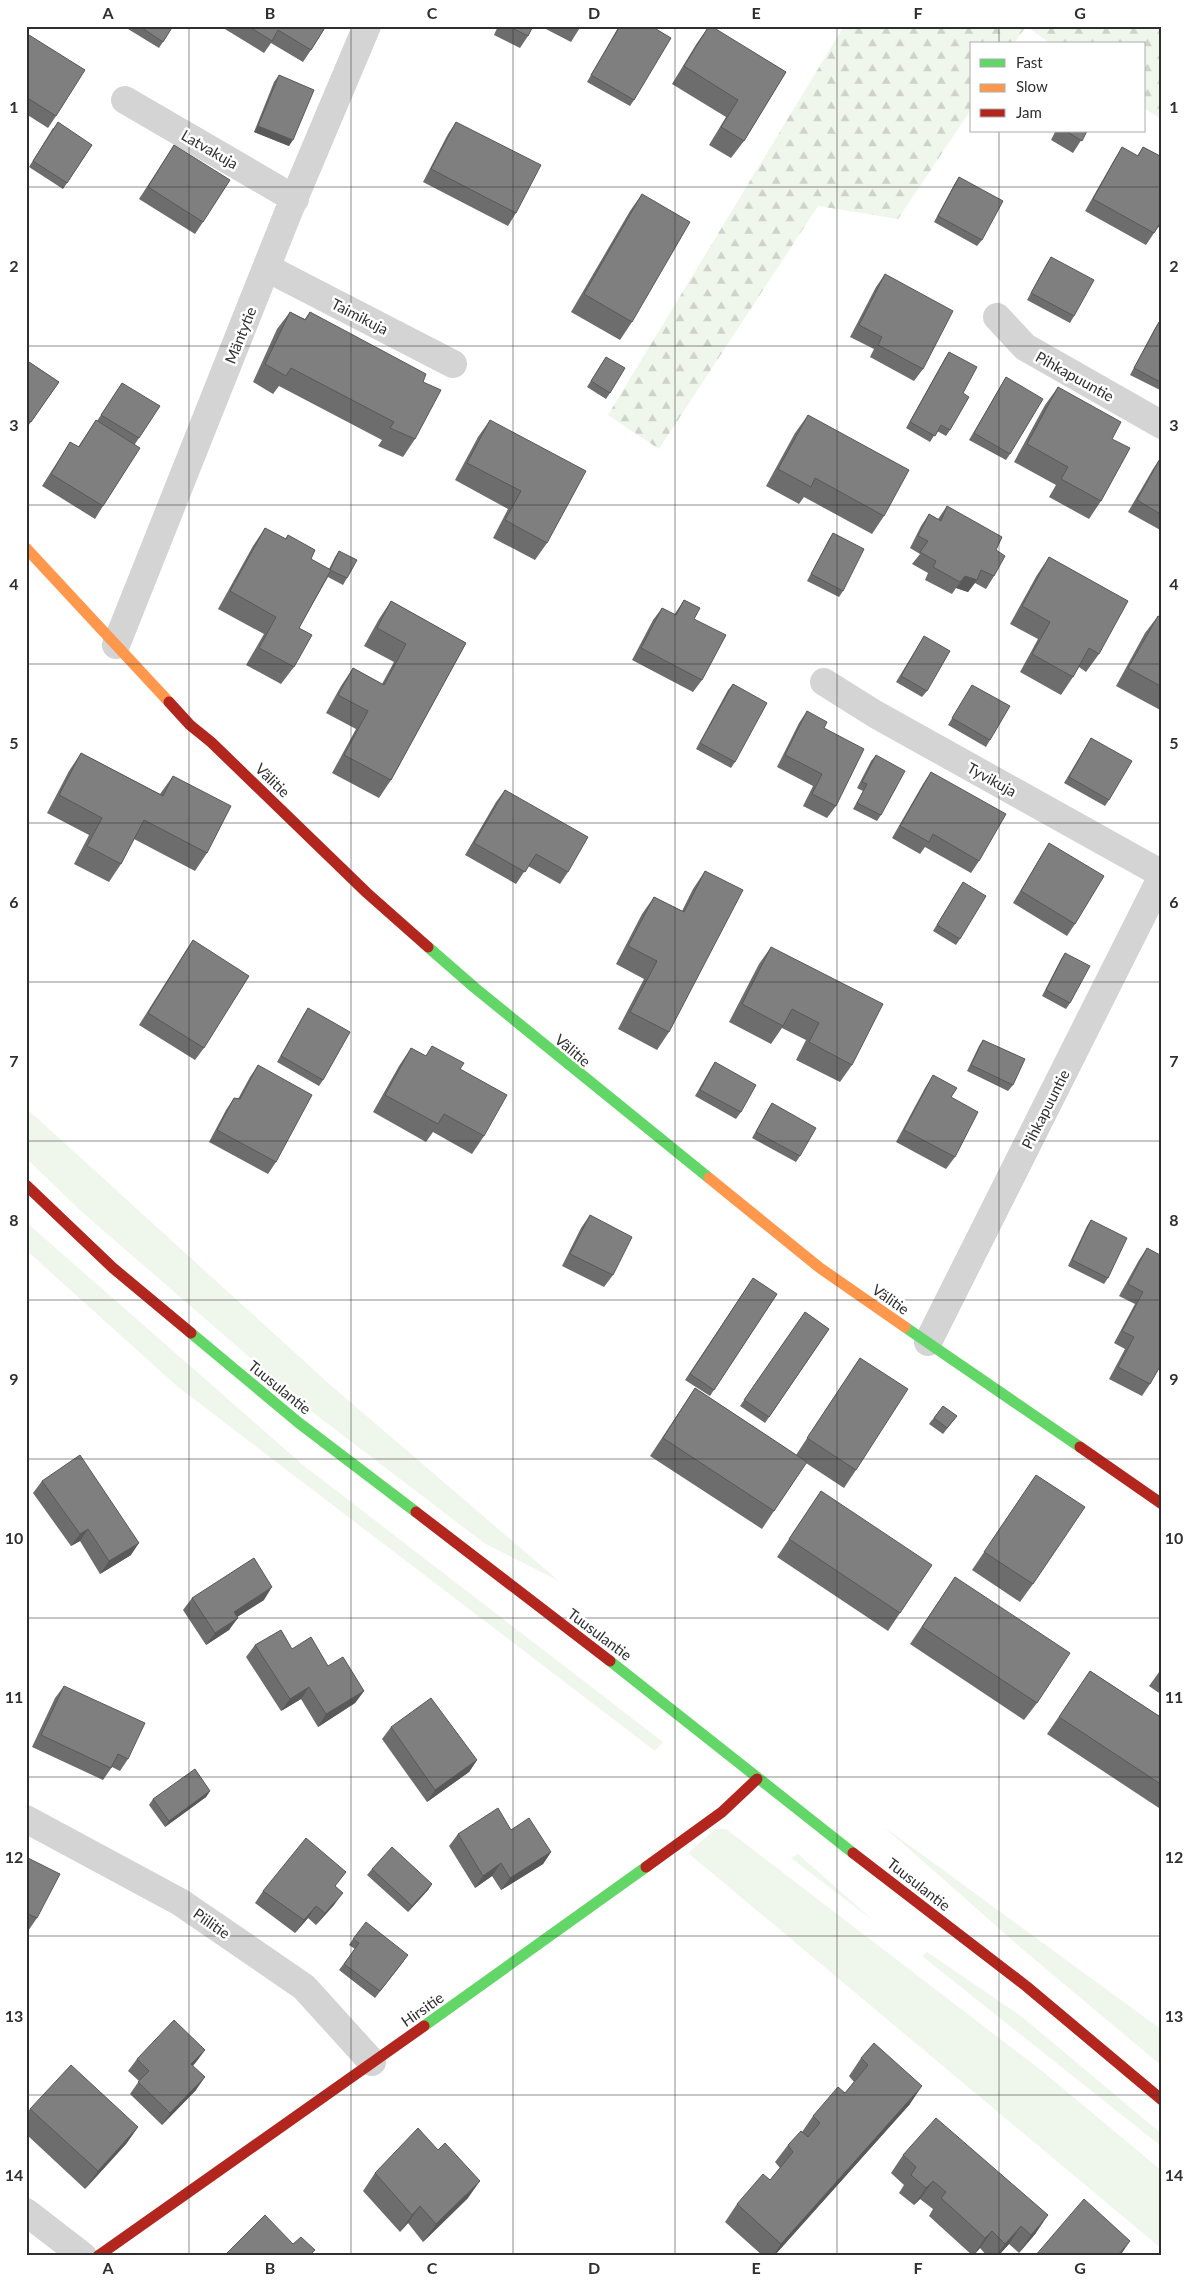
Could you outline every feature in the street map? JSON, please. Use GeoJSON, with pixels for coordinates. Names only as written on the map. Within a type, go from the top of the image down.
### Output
{"type":"FeatureCollection","features":[{"type":"Feature","properties":{"kind":"street","name":"Mäntytie"},"geometry":{"type":"LineString","coordinates":[[116,645],[267,268],[367,26]]}},
{"type":"Feature","properties":{"kind":"street","name":"Latvakuja"},"geometry":{"type":"LineString","coordinates":[[125,100],[295,199]]}},
{"type":"Feature","properties":{"kind":"street","name":"Taimikuja"},"geometry":{"type":"LineString","coordinates":[[267,268],[452,364]]}},
{"type":"Feature","properties":{"kind":"street","name":"Pihkapuuntie"},"geometry":{"type":"LineString","coordinates":[[998,317],[1024,348],[1162,425]]}},
{"type":"Feature","properties":{"kind":"street","name":"Välitie"},"geometry":{"type":"LineString","coordinates":[[26,548],[190,725],[226,756],[367,893],[475,988],[820,1268],[1162,1504]]}},
{"type":"Feature","properties":{"kind":"street","name":"Tyvikuja"},"geometry":{"type":"LineString","coordinates":[[824,682],[875,714],[1162,875]]}},
{"type":"Feature","properties":{"kind":"street","name":"Pihkapuuntie"},"geometry":{"type":"LineString","coordinates":[[928,1342],[1162,875]]}},
{"type":"Feature","properties":{"kind":"street","name":"Tuusulantie"},"geometry":{"type":"LineString","coordinates":[[26,1185],[113,1268],[299,1423],[690,1722],[757,1779],[1026,1986],[1162,2100]]}},
{"type":"Feature","properties":{"kind":"street","name":"Hirsitie"},"geometry":{"type":"LineString","coordinates":[[98,2256],[546,1940],[722,1812],[757,1779]]}},
{"type":"Feature","properties":{"kind":"street","name":"Piilitie"},"geometry":{"type":"LineString","coordinates":[[26,1819],[180,1902],[304,1987],[372,2062]]}},
{"type":"Feature","properties":{"kind":"street"},"geometry":{"type":"LineString","coordinates":[[26,2212],[82,2256]]}},
{"type":"Feature","properties":{"kind":"green space"},"geometry":{"type":"Polygon","coordinates":[[[844,26],[1026,26],[1015,42],[970,42],[970,111],[898,219],[818,206],[659,449],[608,415],[844,26]]]}},
{"type":"Feature","properties":{"kind":"green space"},"geometry":{"type":"Polygon","coordinates":[[[1026,26],[1162,26],[1162,120],[1146,109],[1146,42],[1048,42],[1026,26]]]}},
{"type":"Feature","properties":{"kind":"green space"},"geometry":{"type":"Polygon","coordinates":[[[26,1108],[327,1382],[559,1581],[484,1543],[315,1414],[82,1212],[26,1158],[26,1108]]]}},
{"type":"Feature","properties":{"kind":"green space"},"geometry":{"type":"Polygon","coordinates":[[[26,1222],[303,1465],[663,1742],[655,1751],[178,1387],[26,1250],[26,1222]]]}},
{"type":"Feature","properties":{"kind":"green space"},"geometry":{"type":"Polygon","coordinates":[[[883,1826],[1162,2030],[1162,2066],[1021,1948],[883,1826]]]}},
{"type":"Feature","properties":{"kind":"green space"},"geometry":{"type":"Polygon","coordinates":[[[715,1829],[726,1829],[1042,2071],[1162,2171],[1162,2249],[688,1853],[715,1829]]]}},
{"type":"Feature","properties":{"kind":"green space"},"geometry":{"type":"Polygon","coordinates":[[[798,1854],[875,1922],[791,1858],[798,1854]]]}},
{"type":"Feature","properties":{"kind":"green space"},"geometry":{"type":"Polygon","coordinates":[[[927,1952],[1021,2016],[1162,2134],[1162,2147],[922,1956],[927,1952]]]}},
{"type":"Feature","properties":{"kind":"building"},"geometry":{"type":"Polygon","coordinates":[[[139,26],[173,26],[163,42],[139,26]]]}},
{"type":"Feature","properties":{"kind":"building"},"geometry":{"type":"Polygon","coordinates":[[[248,26],[326,26],[311,50],[278,30],[272,41],[248,26]]]}},
{"type":"Feature","properties":{"kind":"building"},"geometry":{"type":"Polygon","coordinates":[[[508,26],[533,26],[528,36],[508,26]]]}},
{"type":"Feature","properties":{"kind":"building"},"geometry":{"type":"Polygon","coordinates":[[[620,26],[651,26],[671,38],[634,100],[591,75],[620,26]]]}},
{"type":"Feature","properties":{"kind":"building"},"geometry":{"type":"Polygon","coordinates":[[[709,26],[786,72],[744,141],[721,127],[738,100],[684,66],[709,26]]]}},
{"type":"Feature","properties":{"kind":"building"},"geometry":{"type":"Polygon","coordinates":[[[29,35],[85,70],[56,116],[26,97],[26,39],[29,35]]]}},
{"type":"Feature","properties":{"kind":"building"},"geometry":{"type":"Polygon","coordinates":[[[279,75],[314,90],[293,140],[258,126],[279,75]]]}},
{"type":"Feature","properties":{"kind":"building"},"geometry":{"type":"Polygon","coordinates":[[[58,122],[92,145],[67,183],[33,161],[58,122]]]}},
{"type":"Feature","properties":{"kind":"building"},"geometry":{"type":"Polygon","coordinates":[[[456,122],[541,165],[516,213],[431,169],[456,122]]]}},
{"type":"Feature","properties":{"kind":"building"},"geometry":{"type":"Polygon","coordinates":[[[1068,132],[1086,132],[1082,141],[1068,132]]]}},
{"type":"Feature","properties":{"kind":"building"},"geometry":{"type":"Polygon","coordinates":[[[174,145],[230,180],[203,222],[148,187],[174,145]]]}},
{"type":"Feature","properties":{"kind":"building"},"geometry":{"type":"Polygon","coordinates":[[[1122,147],[1138,156],[1143,147],[1162,157],[1162,220],[1154,233],[1093,199],[1122,147]]]}},
{"type":"Feature","properties":{"kind":"building"},"geometry":{"type":"Polygon","coordinates":[[[959,177],[1003,201],[982,240],[938,216],[959,177]]]}},
{"type":"Feature","properties":{"kind":"building"},"geometry":{"type":"Polygon","coordinates":[[[642,194],[690,222],[632,322],[584,294],[642,194]]]}},
{"type":"Feature","properties":{"kind":"building"},"geometry":{"type":"Polygon","coordinates":[[[1051,257],[1094,280],[1074,316],[1031,293],[1051,257]]]}},
{"type":"Feature","properties":{"kind":"building"},"geometry":{"type":"Polygon","coordinates":[[[885,274],[953,311],[923,369],[878,345],[882,337],[859,325],[885,274]]]}},
{"type":"Feature","properties":{"kind":"building"},"geometry":{"type":"Polygon","coordinates":[[[290,312],[305,320],[310,312],[426,374],[423,382],[441,390],[415,439],[390,428],[394,422],[291,368],[286,376],[265,364],[290,312]]]}},
{"type":"Feature","properties":{"kind":"building"},"geometry":{"type":"Polygon","coordinates":[[[1159,322],[1162,324],[1162,383],[1134,368],[1159,322]]]}},
{"type":"Feature","properties":{"kind":"building"},"geometry":{"type":"Polygon","coordinates":[[[949,352],[977,367],[963,393],[969,397],[950,430],[941,425],[935,436],[910,422],[949,352]]]}},
{"type":"Feature","properties":{"kind":"building"},"geometry":{"type":"Polygon","coordinates":[[[606,357],[625,368],[610,393],[591,381],[606,357]]]}},
{"type":"Feature","properties":{"kind":"building"},"geometry":{"type":"Polygon","coordinates":[[[26,360],[59,382],[31,422],[26,419],[26,360]]]}},
{"type":"Feature","properties":{"kind":"building"},"geometry":{"type":"Polygon","coordinates":[[[1006,377],[1043,399],[1010,454],[974,433],[1006,377]]]}},
{"type":"Feature","properties":{"kind":"building"},"geometry":{"type":"Polygon","coordinates":[[[122,383],[160,406],[139,438],[101,415],[122,383]]]}},
{"type":"Feature","properties":{"kind":"building"},"geometry":{"type":"Polygon","coordinates":[[[1058,387],[1121,422],[1112,439],[1130,448],[1101,501],[1061,479],[1068,467],[1027,444],[1058,387]]]}},
{"type":"Feature","properties":{"kind":"building"},"geometry":{"type":"Polygon","coordinates":[[[808,415],[909,470],[884,516],[815,478],[811,487],[778,469],[808,415]]]}},
{"type":"Feature","properties":{"kind":"building"},"geometry":{"type":"Polygon","coordinates":[[[96,420],[140,448],[103,506],[51,474],[70,442],[79,447],[96,420]]]}},
{"type":"Feature","properties":{"kind":"building"},"geometry":{"type":"Polygon","coordinates":[[[490,420],[586,471],[547,543],[505,520],[521,491],[467,463],[490,420]]]}},
{"type":"Feature","properties":{"kind":"building"},"geometry":{"type":"Polygon","coordinates":[[[1162,457],[1162,515],[1137,500],[1162,457]]]}},
{"type":"Feature","properties":{"kind":"building"},"geometry":{"type":"Polygon","coordinates":[[[947,506],[1002,537],[996,550],[1005,556],[994,576],[981,570],[977,580],[965,576],[960,582],[933,567],[936,561],[920,552],[928,541],[918,536],[929,514],[941,521],[947,506]]]}},
{"type":"Feature","properties":{"kind":"building"},"geometry":{"type":"Polygon","coordinates":[[[265,528],[286,539],[288,535],[315,550],[311,559],[331,570],[299,628],[312,635],[294,667],[259,648],[276,617],[230,591],[265,528]]]}},
{"type":"Feature","properties":{"kind":"building"},"geometry":{"type":"Polygon","coordinates":[[[833,533],[864,549],[843,591],[811,574],[833,533]]]}},
{"type":"Feature","properties":{"kind":"building"},"geometry":{"type":"Polygon","coordinates":[[[339,551],[357,560],[347,578],[330,570],[339,551]]]}},
{"type":"Feature","properties":{"kind":"building"},"geometry":{"type":"Polygon","coordinates":[[[1049,557],[1128,601],[1099,654],[1089,648],[1073,677],[1032,654],[1050,622],[1022,606],[1049,557]]]}},
{"type":"Feature","properties":{"kind":"building"},"geometry":{"type":"Polygon","coordinates":[[[684,600],[700,608],[694,619],[726,635],[702,680],[641,648],[662,608],[676,615],[684,600]]]}},
{"type":"Feature","properties":{"kind":"building"},"geometry":{"type":"Polygon","coordinates":[[[391,601],[466,643],[391,780],[344,755],[368,711],[338,695],[353,668],[384,685],[406,644],[377,628],[391,601]]]}},
{"type":"Feature","properties":{"kind":"building"},"geometry":{"type":"Polygon","coordinates":[[[1158,616],[1162,618],[1162,687],[1128,668],[1158,616]]]}},
{"type":"Feature","properties":{"kind":"building"},"geometry":{"type":"Polygon","coordinates":[[[924,636],[950,651],[927,691],[901,676],[924,636]]]}},
{"type":"Feature","properties":{"kind":"building"},"geometry":{"type":"Polygon","coordinates":[[[733,684],[767,703],[735,762],[700,743],[733,684]]]}},
{"type":"Feature","properties":{"kind":"building"},"geometry":{"type":"Polygon","coordinates":[[[972,685],[1010,706],[990,740],[952,718],[972,685]]]}},
{"type":"Feature","properties":{"kind":"building"},"geometry":{"type":"Polygon","coordinates":[[[807,711],[827,722],[824,728],[864,749],[836,806],[812,794],[822,774],[785,755],[807,711]]]}},
{"type":"Feature","properties":{"kind":"building"},"geometry":{"type":"Polygon","coordinates":[[[1091,738],[1132,761],[1109,800],[1069,777],[1091,738]]]}},
{"type":"Feature","properties":{"kind":"building"},"geometry":{"type":"Polygon","coordinates":[[[81,753],[163,796],[173,776],[231,806],[207,853],[144,820],[121,864],[87,846],[102,818],[59,795],[81,753]]]}},
{"type":"Feature","properties":{"kind":"building"},"geometry":{"type":"Polygon","coordinates":[[[876,755],[905,771],[881,815],[857,803],[867,784],[862,782],[876,755]]]}},
{"type":"Feature","properties":{"kind":"building"},"geometry":{"type":"Polygon","coordinates":[[[931,772],[1006,814],[979,861],[933,834],[929,842],[900,826],[931,772]]]}},
{"type":"Feature","properties":{"kind":"building"},"geometry":{"type":"Polygon","coordinates":[[[505,790],[588,837],[568,872],[536,854],[525,872],[474,843],[505,790]]]}},
{"type":"Feature","properties":{"kind":"building"},"geometry":{"type":"Polygon","coordinates":[[[1049,843],[1104,876],[1075,924],[1021,891],[1049,843]]]}},
{"type":"Feature","properties":{"kind":"building"},"geometry":{"type":"Polygon","coordinates":[[[705,871],[743,890],[669,1032],[630,1012],[657,961],[628,946],[654,897],[684,912],[705,871]]]}},
{"type":"Feature","properties":{"kind":"building"},"geometry":{"type":"Polygon","coordinates":[[[963,882],[986,896],[960,939],[937,925],[963,882]]]}},
{"type":"Feature","properties":{"kind":"building"},"geometry":{"type":"Polygon","coordinates":[[[193,940],[249,976],[204,1048],[148,1013],[193,940]]]}},
{"type":"Feature","properties":{"kind":"building"},"geometry":{"type":"Polygon","coordinates":[[[771,947],[883,1004],[852,1065],[809,1042],[819,1023],[792,1009],[783,1026],[742,1004],[771,947]]]}},
{"type":"Feature","properties":{"kind":"building"},"geometry":{"type":"Polygon","coordinates":[[[1065,953],[1090,966],[1070,1003],[1046,990],[1065,953]]]}},
{"type":"Feature","properties":{"kind":"building"},"geometry":{"type":"Polygon","coordinates":[[[308,1008],[350,1032],[323,1080],[281,1056],[308,1008]]]}},
{"type":"Feature","properties":{"kind":"building"},"geometry":{"type":"Polygon","coordinates":[[[983,1040],[1025,1059],[1013,1085],[971,1065],[983,1040]]]}},
{"type":"Feature","properties":{"kind":"building"},"geometry":{"type":"Polygon","coordinates":[[[432,1046],[464,1063],[460,1069],[507,1095],[484,1136],[444,1114],[438,1124],[385,1095],[411,1048],[426,1056],[432,1046]]]}},
{"type":"Feature","properties":{"kind":"building"},"geometry":{"type":"Polygon","coordinates":[[[715,1062],[756,1085],[741,1112],[700,1090],[715,1062]]]}},
{"type":"Feature","properties":{"kind":"building"},"geometry":{"type":"Polygon","coordinates":[[[258,1065],[312,1095],[276,1162],[217,1130],[234,1098],[240,1099],[258,1065]]]}},
{"type":"Feature","properties":{"kind":"building"},"geometry":{"type":"Polygon","coordinates":[[[933,1075],[957,1088],[951,1097],[978,1112],[955,1157],[904,1130],[933,1075]]]}},
{"type":"Feature","properties":{"kind":"building"},"geometry":{"type":"Polygon","coordinates":[[[772,1103],[816,1128],[800,1156],[756,1132],[772,1103]]]}},
{"type":"Feature","properties":{"kind":"building"},"geometry":{"type":"Polygon","coordinates":[[[590,1215],[632,1237],[613,1275],[570,1254],[590,1215]]]}},
{"type":"Feature","properties":{"kind":"building"},"geometry":{"type":"Polygon","coordinates":[[[1091,1220],[1127,1238],[1108,1278],[1072,1260],[1091,1220]]]}},
{"type":"Feature","properties":{"kind":"building"},"geometry":{"type":"Polygon","coordinates":[[[1147,1248],[1162,1256],[1162,1363],[1150,1384],[1118,1367],[1134,1337],[1122,1331],[1143,1292],[1128,1284],[1147,1248]]]}},
{"type":"Feature","properties":{"kind":"building"},"geometry":{"type":"Polygon","coordinates":[[[753,1278],[777,1294],[714,1390],[690,1374],[753,1278]]]}},
{"type":"Feature","properties":{"kind":"building"},"geometry":{"type":"Polygon","coordinates":[[[805,1312],[829,1329],[769,1417],[744,1400],[805,1312]]]}},
{"type":"Feature","properties":{"kind":"building"},"geometry":{"type":"Polygon","coordinates":[[[860,1358],[908,1389],[856,1470],[807,1438],[860,1358]]]}},
{"type":"Feature","properties":{"kind":"building"},"geometry":{"type":"Polygon","coordinates":[[[695,1388],[807,1462],[774,1511],[663,1438],[695,1388]]]}},
{"type":"Feature","properties":{"kind":"building"},"geometry":{"type":"Polygon","coordinates":[[[943,1406],[957,1416],[947,1428],[934,1418],[943,1406]]]}},
{"type":"Feature","properties":{"kind":"building"},"geometry":{"type":"Polygon","coordinates":[[[80,1455],[139,1543],[109,1561],[88,1529],[80,1534],[42,1481],[80,1455]]]}},
{"type":"Feature","properties":{"kind":"building"},"geometry":{"type":"Polygon","coordinates":[[[1036,1475],[1085,1507],[1033,1584],[984,1552],[1036,1475]]]}},
{"type":"Feature","properties":{"kind":"building"},"geometry":{"type":"Polygon","coordinates":[[[821,1491],[932,1565],[900,1613],[789,1539],[821,1491]]]}},
{"type":"Feature","properties":{"kind":"building"},"geometry":{"type":"Polygon","coordinates":[[[254,1558],[272,1587],[234,1612],[238,1618],[215,1633],[192,1598],[254,1558]]]}},
{"type":"Feature","properties":{"kind":"building"},"geometry":{"type":"Polygon","coordinates":[[[955,1577],[1070,1653],[1037,1703],[922,1627],[955,1577]]]}},
{"type":"Feature","properties":{"kind":"building"},"geometry":{"type":"Polygon","coordinates":[[[281,1630],[292,1649],[311,1637],[328,1666],[343,1657],[364,1691],[326,1714],[309,1687],[290,1699],[255,1645],[281,1630]]]}},
{"type":"Feature","properties":{"kind":"building"},"geometry":{"type":"Polygon","coordinates":[[[1090,1671],[1162,1718],[1162,1785],[1059,1717],[1090,1671]]]}},
{"type":"Feature","properties":{"kind":"building"},"geometry":{"type":"Polygon","coordinates":[[[64,1686],[145,1723],[128,1759],[118,1754],[111,1768],[41,1735],[64,1686]]]}},
{"type":"Feature","properties":{"kind":"building"},"geometry":{"type":"Polygon","coordinates":[[[431,1698],[477,1760],[435,1790],[391,1727],[431,1698]]]}},
{"type":"Feature","properties":{"kind":"building"},"geometry":{"type":"Polygon","coordinates":[[[195,1769],[210,1791],[169,1821],[153,1799],[195,1769]]]}},
{"type":"Feature","properties":{"kind":"building"},"geometry":{"type":"Polygon","coordinates":[[[498,1808],[511,1830],[529,1818],[551,1852],[510,1878],[501,1863],[483,1876],[458,1834],[498,1808]]]}},
{"type":"Feature","properties":{"kind":"building"},"geometry":{"type":"Polygon","coordinates":[[[306,1838],[346,1872],[335,1886],[343,1893],[325,1913],[316,1906],[304,1920],[263,1891],[306,1838]]]}},
{"type":"Feature","properties":{"kind":"building"},"geometry":{"type":"Polygon","coordinates":[[[392,1847],[432,1884],[412,1906],[372,1869],[392,1847]]]}},
{"type":"Feature","properties":{"kind":"building"},"geometry":{"type":"Polygon","coordinates":[[[26,1857],[60,1874],[37,1918],[26,1913],[26,1857]]]}},
{"type":"Feature","properties":{"kind":"building"},"geometry":{"type":"Polygon","coordinates":[[[366,1922],[408,1955],[380,1991],[344,1964],[359,1943],[353,1939],[366,1922]]]}},
{"type":"Feature","properties":{"kind":"building"},"geometry":{"type":"Polygon","coordinates":[[[174,2020],[205,2050],[191,2064],[205,2077],[170,2113],[138,2082],[149,2071],[137,2059],[174,2020]]]}},
{"type":"Feature","properties":{"kind":"building"},"geometry":{"type":"Polygon","coordinates":[[[874,2043],[922,2086],[781,2244],[737,2204],[763,2174],[770,2180],[793,2152],[788,2145],[801,2131],[808,2137],[820,2123],[813,2116],[838,2087],[845,2093],[868,2065],[861,2058],[874,2043]]]}},
{"type":"Feature","properties":{"kind":"building"},"geometry":{"type":"Polygon","coordinates":[[[71,2065],[138,2127],[98,2171],[30,2109],[71,2065]]]}},
{"type":"Feature","properties":{"kind":"building"},"geometry":{"type":"Polygon","coordinates":[[[936,2118],[1048,2215],[1031,2235],[1021,2226],[1005,2244],[992,2231],[985,2238],[941,2198],[946,2192],[933,2181],[926,2188],[911,2175],[916,2167],[903,2155],[936,2118]]]}},
{"type":"Feature","properties":{"kind":"building"},"geometry":{"type":"Polygon","coordinates":[[[418,2128],[438,2150],[445,2143],[480,2181],[436,2224],[420,2206],[412,2215],[375,2173],[418,2128]]]}},
{"type":"Feature","properties":{"kind":"building"},"geometry":{"type":"Polygon","coordinates":[[[1084,2199],[1130,2241],[1117,2256],[1035,2256],[1084,2199]]]}},
{"type":"Feature","properties":{"kind":"building"},"geometry":{"type":"Polygon","coordinates":[[[265,2215],[293,2244],[301,2237],[315,2250],[309,2256],[224,2256],[265,2215]]]}},
{"type":"Feature","properties":{"kind":"traffic: fast"},"geometry":{"type":"LineString","coordinates":[[428,947],[475,988],[709,1178]]}},
{"type":"Feature","properties":{"kind":"traffic: fast"},"geometry":{"type":"LineString","coordinates":[[905,1327],[1080,1447]]}},
{"type":"Feature","properties":{"kind":"traffic: fast"},"geometry":{"type":"LineString","coordinates":[[191,1333],[299,1423],[416,1512]]}},
{"type":"Feature","properties":{"kind":"traffic: fast"},"geometry":{"type":"LineString","coordinates":[[610,1661],[853,1853]]}},
{"type":"Feature","properties":{"kind":"traffic: fast"},"geometry":{"type":"LineString","coordinates":[[424,2026],[646,1867]]}},
{"type":"Feature","properties":{"kind":"traffic: slow"},"geometry":{"type":"LineString","coordinates":[[26,548],[169,702]]}},
{"type":"Feature","properties":{"kind":"traffic: slow"},"geometry":{"type":"LineString","coordinates":[[709,1178],[820,1268],[905,1327]]}},
{"type":"Feature","properties":{"kind":"traffic: jam"},"geometry":{"type":"LineString","coordinates":[[169,702],[190,725],[211,742],[367,893],[428,947]]}},
{"type":"Feature","properties":{"kind":"traffic: jam"},"geometry":{"type":"LineString","coordinates":[[26,1185],[113,1268],[191,1333]]}},
{"type":"Feature","properties":{"kind":"traffic: jam"},"geometry":{"type":"LineString","coordinates":[[1080,1447],[1162,1504]]}},
{"type":"Feature","properties":{"kind":"traffic: jam"},"geometry":{"type":"LineString","coordinates":[[416,1512],[610,1661]]}},
{"type":"Feature","properties":{"kind":"traffic: jam"},"geometry":{"type":"LineString","coordinates":[[646,1867],[722,1812],[757,1779]]}},
{"type":"Feature","properties":{"kind":"traffic: jam"},"geometry":{"type":"LineString","coordinates":[[853,1853],[1026,1986],[1162,2100]]}},
{"type":"Feature","properties":{"kind":"traffic: jam"},"geometry":{"type":"LineString","coordinates":[[98,2256],[424,2026]]}}]}
